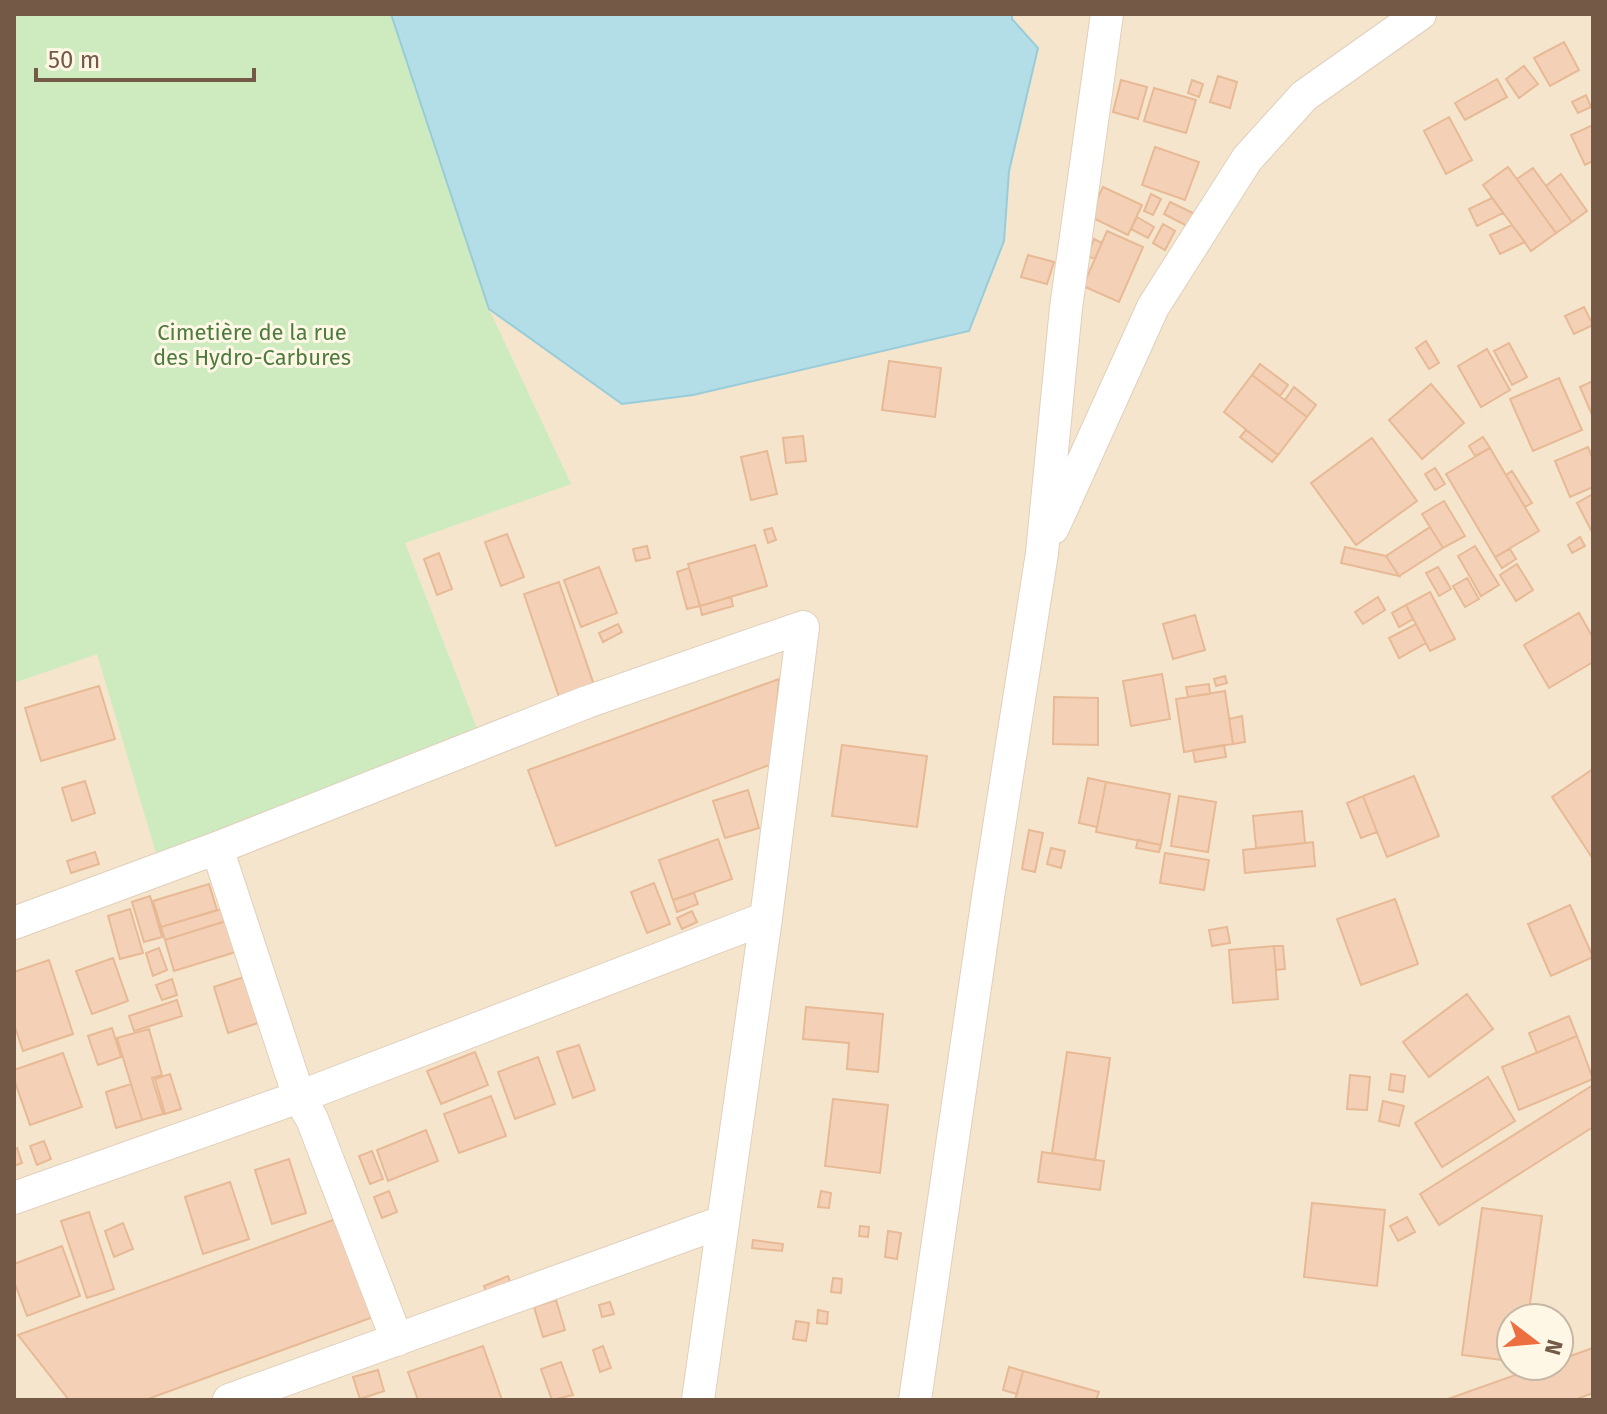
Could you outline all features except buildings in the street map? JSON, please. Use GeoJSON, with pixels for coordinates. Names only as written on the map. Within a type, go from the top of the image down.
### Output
{"type":"FeatureCollection","features":[{"type":"Feature","properties":{"kind":"street"},"geometry":{"type":"LineString","coordinates":[[915,1400],[1042,553],[1066,308],[1107,14]]}},
{"type":"Feature","properties":{"kind":"street"},"geometry":{"type":"LineString","coordinates":[[1042,553],[1153,307],[1247,159],[1304,96],[1420,14]]}},
{"type":"Feature","properties":{"kind":"street"},"geometry":{"type":"LineString","coordinates":[[14,923],[217,848],[587,702],[803,627],[766,918],[698,1400]]}},
{"type":"Feature","properties":{"kind":"street"},"geometry":{"type":"LineString","coordinates":[[217,848],[299,1097],[312,1119],[397,1340]]}},
{"type":"Feature","properties":{"kind":"street"},"geometry":{"type":"LineString","coordinates":[[14,1198],[299,1097],[766,918]]}},
{"type":"Feature","properties":{"kind":"street"},"geometry":{"type":"LineString","coordinates":[[229,1400],[722,1222]]}},
{"type":"Feature","properties":{"kind":"shaded area"},"geometry":{"type":"Polygon","coordinates":[[[14,14],[1593,14],[1593,1400],[14,1400],[14,14]]]}},
{"type":"Feature","properties":{"kind":"green space","name":"Cimetière de la rue des Hydro-Carbures"},"geometry":{"type":"Polygon","coordinates":[[[14,14],[391,14],[489,309],[571,484],[405,543],[480,736],[156,853],[97,654],[14,683],[14,14]]]}},
{"type":"Feature","properties":{"kind":"water"},"geometry":{"type":"Polygon","coordinates":[[[391,14],[1012,14],[1012,19],[1038,48],[1009,171],[1004,241],[969,331],[693,395],[622,404],[489,309],[391,14]]]}}]}
